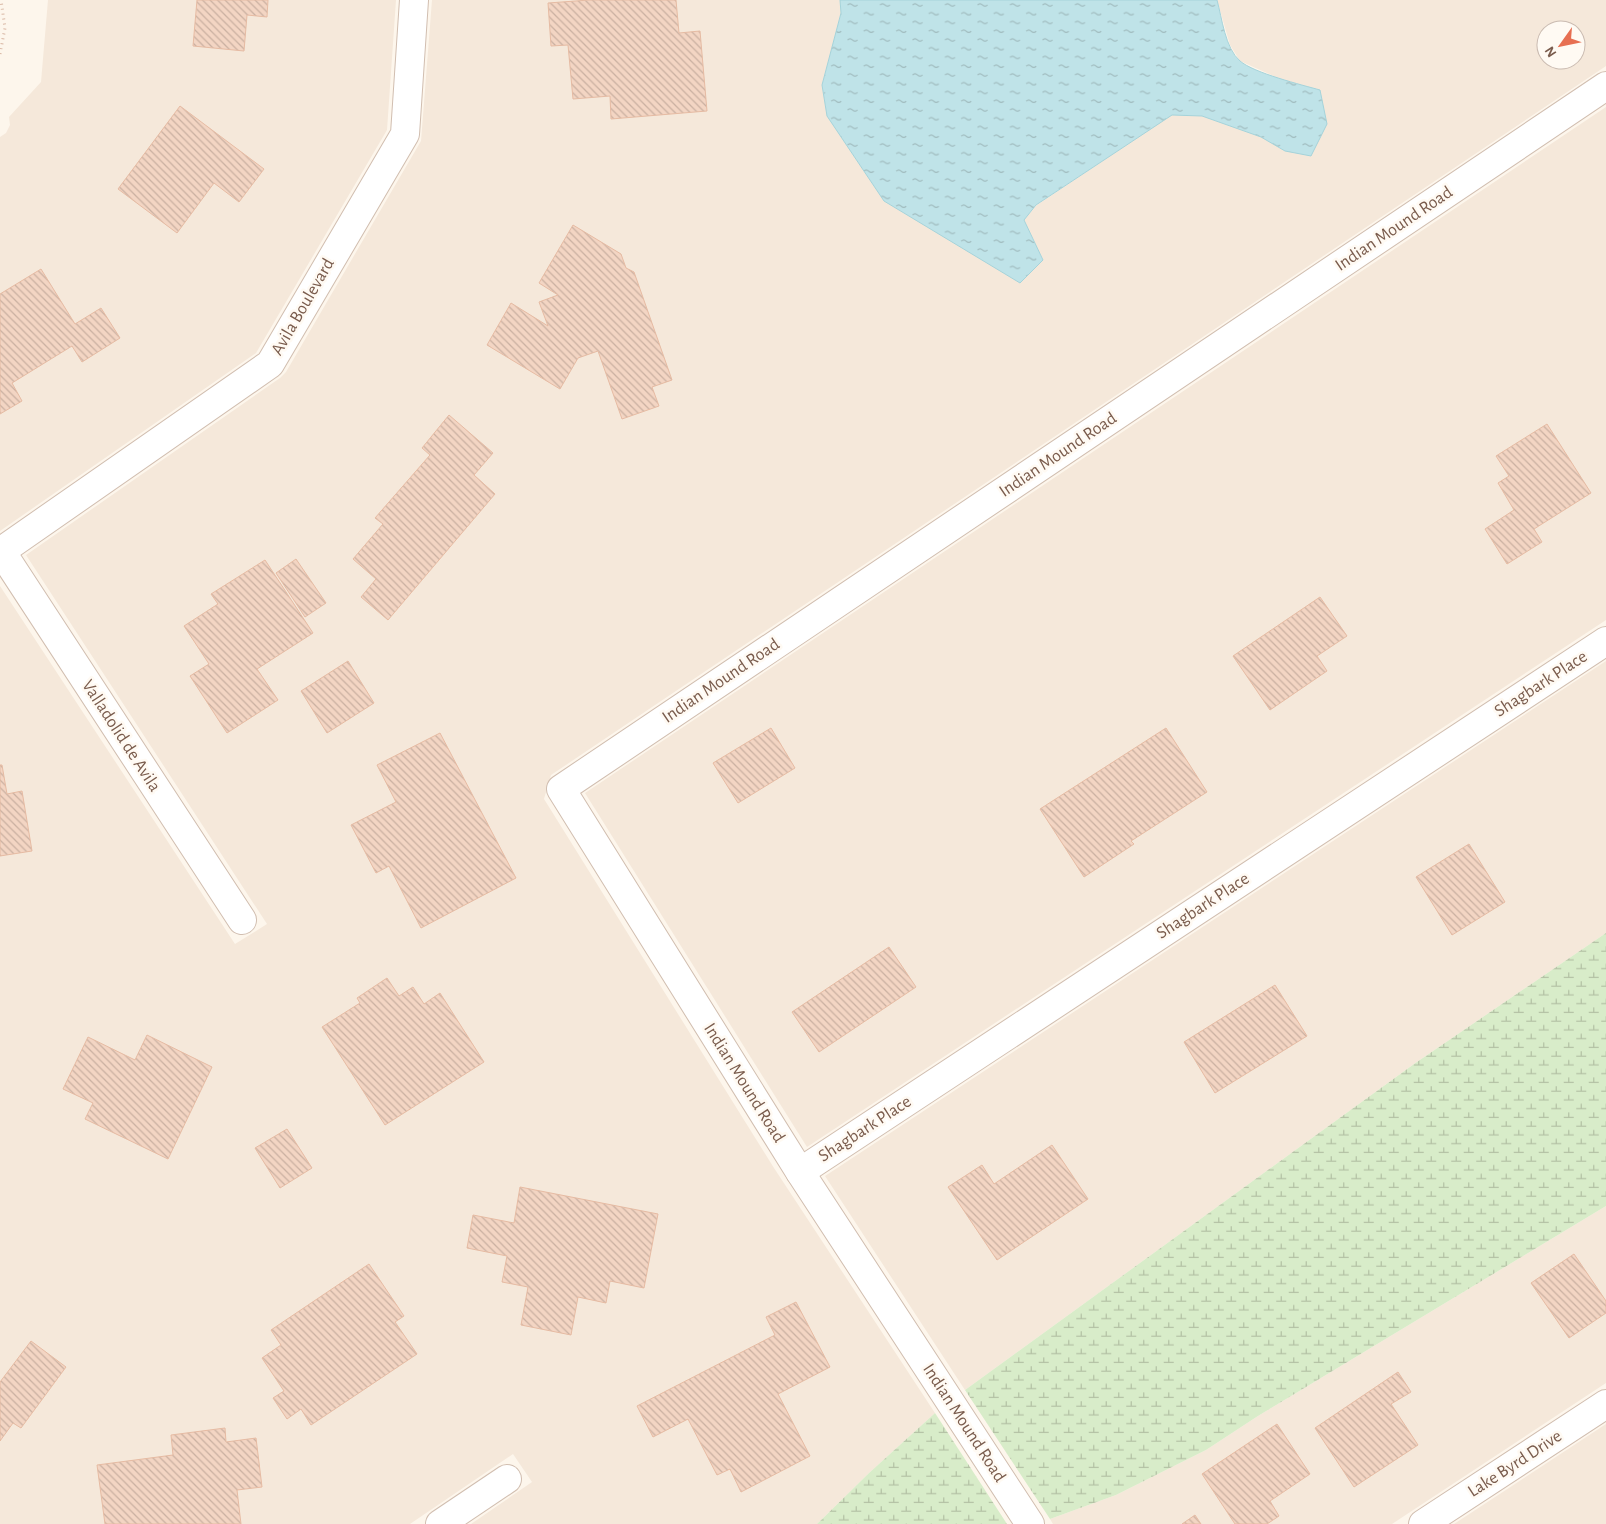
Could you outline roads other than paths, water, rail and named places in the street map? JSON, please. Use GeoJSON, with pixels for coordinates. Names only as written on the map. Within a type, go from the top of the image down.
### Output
{"type":"FeatureCollection","features":[{"type":"Feature","properties":{"kind":"street","name":"Avila Boulevard"},"geometry":{"type":"LineString","coordinates":[[0,552],[270,364],[405,134],[414,0]]}},
{"type":"Feature","properties":{"kind":"street","name":"Indian Mound Road"},"geometry":{"type":"LineString","coordinates":[[1030,1524],[800,1172],[561,789],[1606,86]]}},
{"type":"Feature","properties":{"kind":"street","name":"Valladolid de Avila"},"geometry":{"type":"LineString","coordinates":[[0,552],[242,920]]}},
{"type":"Feature","properties":{"kind":"street","name":"Shagbark Place"},"geometry":{"type":"LineString","coordinates":[[800,1172],[1606,641]]}},
{"type":"Feature","properties":{"kind":"street","name":"Lake Byrd Drive"},"geometry":{"type":"LineString","coordinates":[[1423,1524],[1606,1404]]}},
{"type":"Feature","properties":{"kind":"street"},"geometry":{"type":"LineString","coordinates":[[440,1524],[507,1479]]}},
{"type":"Feature","properties":{"kind":"water"},"geometry":{"type":"Polygon","coordinates":[[[840,0],[1217,0],[1227,41],[1240,61],[1256,70],[1278,78],[1320,90],[1327,124],[1311,156],[1285,151],[1261,137],[1202,116],[1172,115],[1036,205],[1024,220],[1043,260],[1020,283],[884,201],[827,116],[822,85],[841,13],[840,0]]]}}]}
